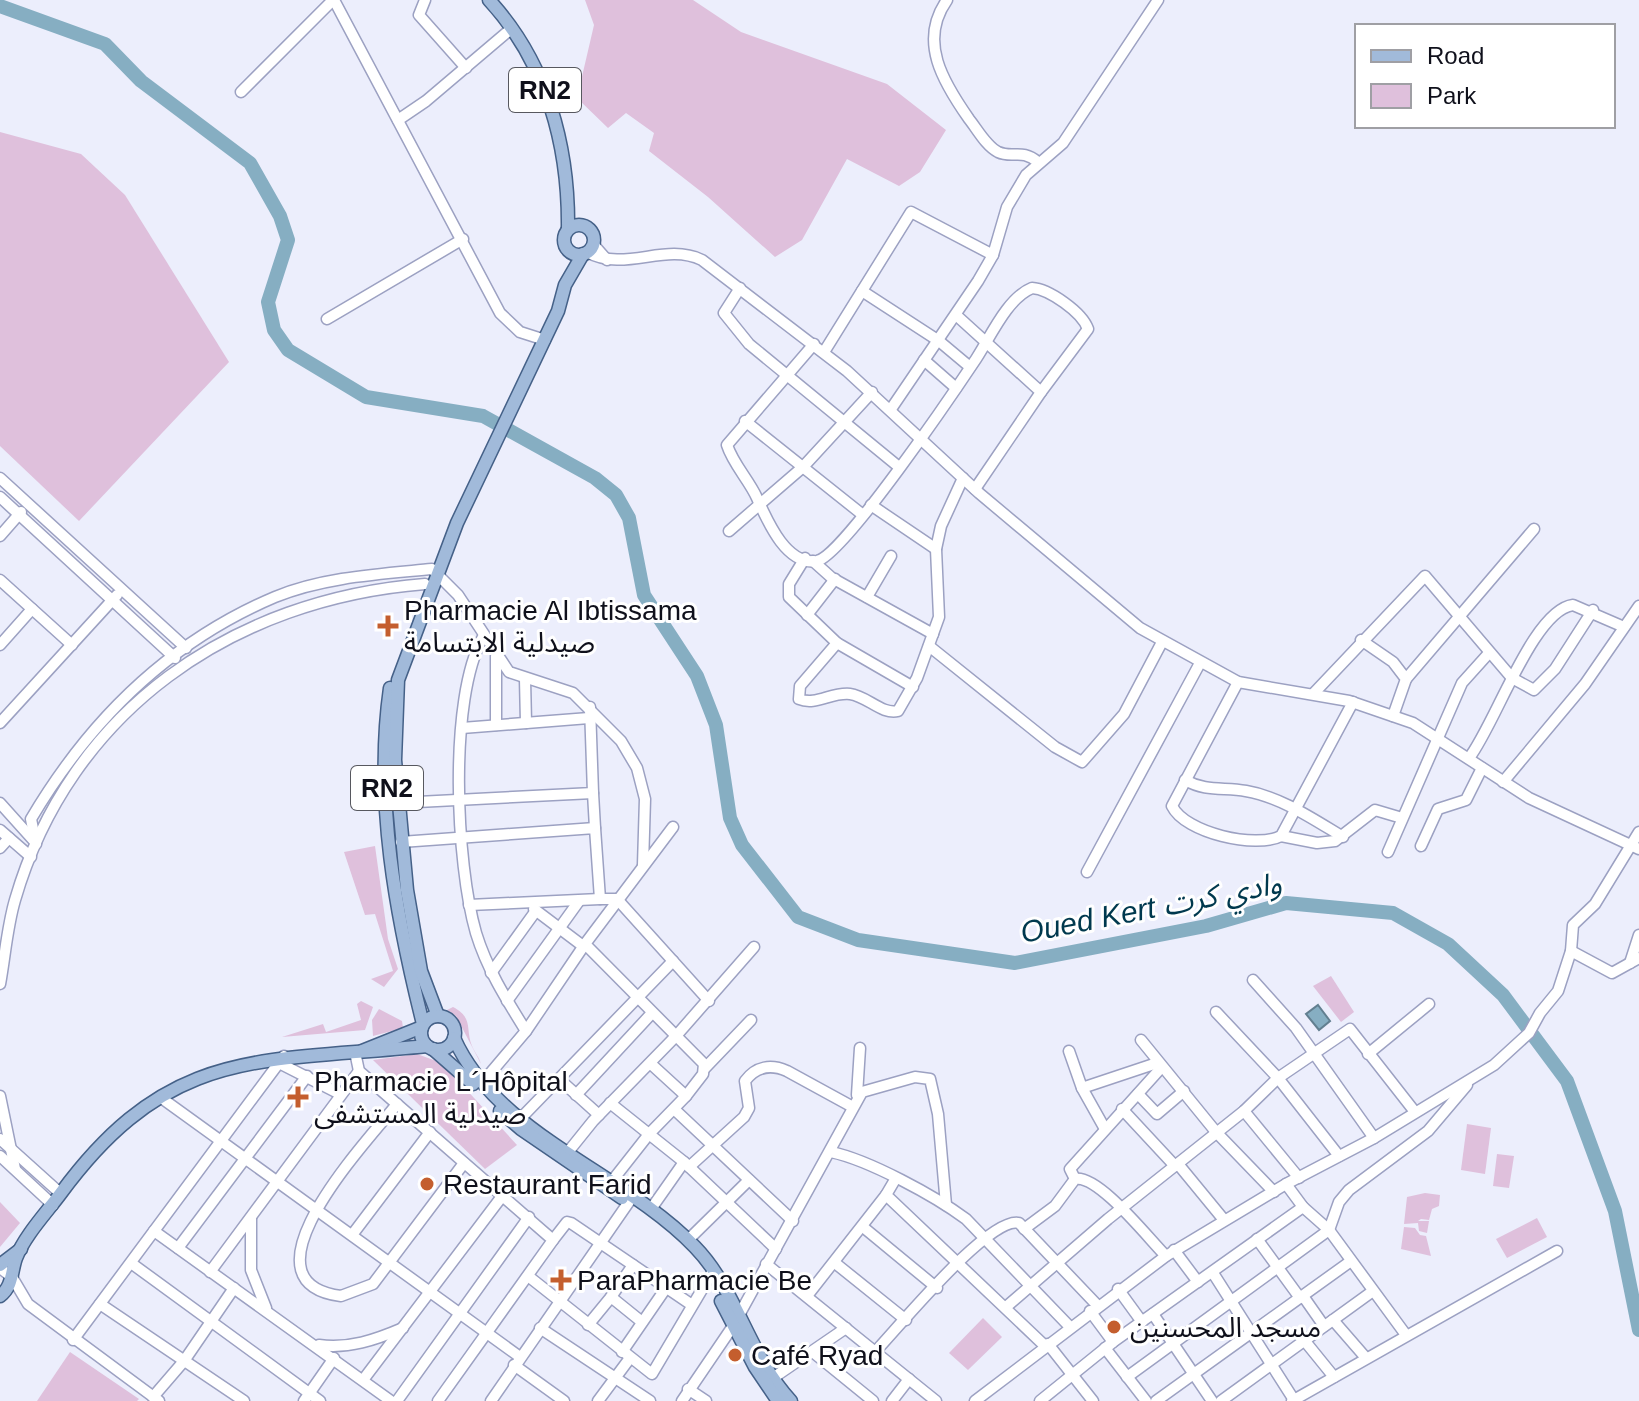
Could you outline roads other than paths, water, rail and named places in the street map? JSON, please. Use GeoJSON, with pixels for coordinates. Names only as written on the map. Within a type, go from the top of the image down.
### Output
{"type":"FeatureCollection","features":[{"type":"Feature","properties":{"kind":"main road","name":"RN2"},"geometry":{"type":"LineString","coordinates":[[489,0],[512,28],[541,79],[553,113],[568,194],[568,229],[563,238],[566,248],[565,285]]}},
{"type":"Feature","properties":{"kind":"main road","name":"RN2"},"geometry":{"type":"LineString","coordinates":[[568,194],[582,225],[590,230],[588,250],[565,285],[545,340],[437,567],[398,680],[395,760],[401,842],[415,946],[438,1016],[451,1023],[454,1038],[482,1083],[566,1155],[630,1199],[651,1209],[688,1240],[711,1274],[778,1401]]}},
{"type":"Feature","properties":{"kind":"main road"},"geometry":{"type":"LineString","coordinates":[[568,229],[582,225]]}},
{"type":"Feature","properties":{"kind":"main road"},"geometry":{"type":"LineString","coordinates":[[566,248],[573,254],[588,250]]}},
{"type":"Feature","properties":{"kind":"main road","name":"RN2"},"geometry":{"type":"LineString","coordinates":[[437,567],[425,584],[394,670],[385,746],[395,902],[423,1026],[422,1039],[455,1065],[521,1129],[612,1181],[691,1251],[711,1274]]}},
{"type":"Feature","properties":{"kind":"main road"},"geometry":{"type":"LineString","coordinates":[[357,1052],[423,1026],[438,1016]]}},
{"type":"Feature","properties":{"kind":"main road"},"geometry":{"type":"LineString","coordinates":[[0,1266],[21,1249],[60,1193],[119,1126],[160,1097],[225,1068],[357,1052],[444,1049],[454,1038]]}},
{"type":"Feature","properties":{"kind":"main road"},"geometry":{"type":"LineString","coordinates":[[1,1294],[12,1277],[21,1249]]}},
{"type":"Feature","properties":{"kind":"main road","name":"RN2"},"geometry":{"type":"LineString","coordinates":[[768,1381],[791,1401]]}},
{"type":"Feature","properties":{"kind":"street"},"geometry":{"type":"LineString","coordinates":[[241,92],[334,0],[505,321],[520,332],[545,340]]}},
{"type":"Feature","properties":{"kind":"street"},"geometry":{"type":"LineString","coordinates":[[425,0],[419,15],[466,68]]}},
{"type":"Feature","properties":{"kind":"street"},"geometry":{"type":"LineString","coordinates":[[947,0],[936,18],[934,52],[949,87],[996,151],[1027,154],[1038,162]]}},
{"type":"Feature","properties":{"kind":"street"},"geometry":{"type":"LineString","coordinates":[[891,409],[939,341],[993,255],[1011,200],[1026,175],[1063,143],[1158,0]]}},
{"type":"Feature","properties":{"kind":"street"},"geometry":{"type":"LineString","coordinates":[[398,120],[512,28]]}},
{"type":"Feature","properties":{"kind":"street"},"geometry":{"type":"LineString","coordinates":[[824,352],[911,212],[993,255]]}},
{"type":"Feature","properties":{"kind":"street"},"geometry":{"type":"LineString","coordinates":[[327,319],[463,239]]}},
{"type":"Feature","properties":{"kind":"street"},"geometry":{"type":"LineString","coordinates":[[588,250],[608,261],[687,254],[740,288],[872,392],[975,489],[1126,618],[1162,642],[1238,682],[1314,693],[1393,716],[1437,737],[1503,782],[1634,846]]}},
{"type":"Feature","properties":{"kind":"street"},"geometry":{"type":"LineString","coordinates":[[740,288],[725,308],[725,316],[749,344],[899,467]]}},
{"type":"Feature","properties":{"kind":"street"},"geometry":{"type":"LineString","coordinates":[[913,687],[837,643],[787,594],[792,577],[809,559],[824,558],[863,515],[922,438],[1021,294],[1032,288],[1045,290],[1082,319],[1087,325],[1086,334],[1041,392],[975,489]]}},
{"type":"Feature","properties":{"kind":"street"},"geometry":{"type":"LineString","coordinates":[[862,291],[939,341],[970,367]]}},
{"type":"Feature","properties":{"kind":"street"},"geometry":{"type":"LineString","coordinates":[[956,315],[1041,392]]}},
{"type":"Feature","properties":{"kind":"street"},"geometry":{"type":"LineString","coordinates":[[814,344],[727,445],[776,537],[835,579],[933,634]]}},
{"type":"Feature","properties":{"kind":"street"},"geometry":{"type":"LineString","coordinates":[[924,360],[956,388]]}},
{"type":"Feature","properties":{"kind":"street"},"geometry":{"type":"LineString","coordinates":[[729,531],[803,467],[872,392]]}},
{"type":"Feature","properties":{"kind":"street"},"geometry":{"type":"LineString","coordinates":[[745,421],[863,515]]}},
{"type":"Feature","properties":{"kind":"street"},"geometry":{"type":"LineString","coordinates":[[0,478],[193,656]]}},
{"type":"Feature","properties":{"kind":"street"},"geometry":{"type":"LineString","coordinates":[[837,643],[800,686],[799,699],[813,702],[851,694],[893,713],[902,707],[929,646],[940,608],[934,572],[936,549],[941,526],[963,478]]}},
{"type":"Feature","properties":{"kind":"street"},"geometry":{"type":"LineString","coordinates":[[0,497],[114,598],[182,664]]}},
{"type":"Feature","properties":{"kind":"street"},"geometry":{"type":"LineString","coordinates":[[0,536],[28,504]]}},
{"type":"Feature","properties":{"kind":"street"},"geometry":{"type":"LineString","coordinates":[[871,505],[936,549]]}},
{"type":"Feature","properties":{"kind":"street"},"geometry":{"type":"LineString","coordinates":[[1393,716],[1406,679],[1534,529]]}},
{"type":"Feature","properties":{"kind":"street"},"geometry":{"type":"LineString","coordinates":[[68,556],[77,547]]}},
{"type":"Feature","properties":{"kind":"street"},"geometry":{"type":"LineString","coordinates":[[867,597],[891,556]]}},
{"type":"Feature","properties":{"kind":"street"},"geometry":{"type":"LineString","coordinates":[[36,844],[31,819],[55,778],[120,700],[184,646],[277,596],[365,576],[437,567],[509,672],[564,688],[621,741],[643,785],[647,811],[643,865]]}},
{"type":"Feature","properties":{"kind":"street"},"geometry":{"type":"LineString","coordinates":[[1314,693],[1425,576],[1512,678],[1529,689],[1538,689],[1565,656],[1593,610]]}},
{"type":"Feature","properties":{"kind":"street"},"geometry":{"type":"LineString","coordinates":[[807,615],[835,579]]}},
{"type":"Feature","properties":{"kind":"street"},"geometry":{"type":"LineString","coordinates":[[0,580],[72,645]]}},
{"type":"Feature","properties":{"kind":"street"},"geometry":{"type":"LineString","coordinates":[[0,984],[14,901],[36,844],[95,746],[124,714],[182,664],[232,634],[322,599],[372,588],[425,584]]}},
{"type":"Feature","properties":{"kind":"street"},"geometry":{"type":"LineString","coordinates":[[0,723],[122,589]]}},
{"type":"Feature","properties":{"kind":"street"},"geometry":{"type":"LineString","coordinates":[[1469,758],[1492,725],[1512,678],[1534,639],[1555,612],[1573,605],[1593,610],[1624,627]]}},
{"type":"Feature","properties":{"kind":"street"},"geometry":{"type":"LineString","coordinates":[[1503,782],[1579,691],[1639,606]]}},
{"type":"Feature","properties":{"kind":"street"},"geometry":{"type":"LineString","coordinates":[[0,645],[32,609]]}},
{"type":"Feature","properties":{"kind":"street"},"geometry":{"type":"LineString","coordinates":[[483,637],[474,654],[465,686],[462,728],[460,800],[469,905],[491,973],[526,1031]]}},
{"type":"Feature","properties":{"kind":"street"},"geometry":{"type":"LineString","coordinates":[[1361,640],[1393,662],[1406,679]]}},
{"type":"Feature","properties":{"kind":"street"},"geometry":{"type":"LineString","coordinates":[[929,646],[1069,758],[1082,762],[1124,714],[1162,642]]}},
{"type":"Feature","properties":{"kind":"street"},"geometry":{"type":"LineString","coordinates":[[1388,852],[1462,683],[1489,653]]}},
{"type":"Feature","properties":{"kind":"street"},"geometry":{"type":"LineString","coordinates":[[496,656],[496,725]]}},
{"type":"Feature","properties":{"kind":"street"},"geometry":{"type":"LineString","coordinates":[[1087,872],[1200,663]]}},
{"type":"Feature","properties":{"kind":"street"},"geometry":{"type":"LineString","coordinates":[[525,679],[526,723]]}},
{"type":"Feature","properties":{"kind":"street"},"geometry":{"type":"LineString","coordinates":[[1238,682],[1172,806],[1180,815],[1231,840],[1267,841],[1281,836],[1324,843],[1343,837],[1375,810],[1402,818]]}},
{"type":"Feature","properties":{"kind":"street"},"geometry":{"type":"LineString","coordinates":[[1281,836],[1353,702]]}},
{"type":"Feature","properties":{"kind":"street"},"geometry":{"type":"LineString","coordinates":[[0,705],[9,713]]}},
{"type":"Feature","properties":{"kind":"street"},"geometry":{"type":"LineString","coordinates":[[462,728],[526,723],[590,712]]}},
{"type":"Feature","properties":{"kind":"street"},"geometry":{"type":"LineString","coordinates":[[590,712],[600,899]]}},
{"type":"Feature","properties":{"kind":"street"},"geometry":{"type":"LineString","coordinates":[[1421,846],[1438,809],[1466,800],[1482,768]]}},
{"type":"Feature","properties":{"kind":"street"},"geometry":{"type":"LineString","coordinates":[[1185,780],[1212,790],[1246,791],[1296,809],[1343,837]]}},
{"type":"Feature","properties":{"kind":"street"},"geometry":{"type":"LineString","coordinates":[[398,803],[593,793]]}},
{"type":"Feature","properties":{"kind":"street"},"geometry":{"type":"LineString","coordinates":[[0,803],[14,815],[36,844]]}},
{"type":"Feature","properties":{"kind":"street"},"geometry":{"type":"LineString","coordinates":[[0,848],[2,832],[14,815]]}},
{"type":"Feature","properties":{"kind":"street"},"geometry":{"type":"LineString","coordinates":[[482,1083],[526,1031],[617,899],[673,827]]}},
{"type":"Feature","properties":{"kind":"street"},"geometry":{"type":"LineString","coordinates":[[401,842],[595,828]]}},
{"type":"Feature","properties":{"kind":"street"},"geometry":{"type":"LineString","coordinates":[[2,832],[31,857]]}},
{"type":"Feature","properties":{"kind":"street"},"geometry":{"type":"LineString","coordinates":[[975,1401],[1118,1289],[1170,1253],[1286,1184],[1374,1138],[1494,1065],[1529,1033],[1558,991],[1571,951],[1573,925],[1595,904],[1634,846],[1639,832]]}},
{"type":"Feature","properties":{"kind":"street"},"geometry":{"type":"LineString","coordinates":[[469,905],[534,908],[617,899],[709,1001]]}},
{"type":"Feature","properties":{"kind":"street"},"geometry":{"type":"LineString","coordinates":[[507,1001],[579,901]]}},
{"type":"Feature","properties":{"kind":"street"},"geometry":{"type":"LineString","coordinates":[[534,908],[558,929],[584,945],[640,997],[705,1068]]}},
{"type":"Feature","properties":{"kind":"street"},"geometry":{"type":"LineString","coordinates":[[491,973],[534,908]]}},
{"type":"Feature","properties":{"kind":"street"},"geometry":{"type":"LineString","coordinates":[[1571,951],[1612,973],[1634,961],[1639,935]]}},
{"type":"Feature","properties":{"kind":"street"},"geometry":{"type":"LineString","coordinates":[[566,1155],[610,1103],[709,1001],[754,947]]}},
{"type":"Feature","properties":{"kind":"street"},"geometry":{"type":"LineString","coordinates":[[521,1118],[673,961]]}},
{"type":"Feature","properties":{"kind":"street"},"geometry":{"type":"LineString","coordinates":[[1253,980],[1314,1054],[1374,1138]]}},
{"type":"Feature","properties":{"kind":"street"},"geometry":{"type":"LineString","coordinates":[[1368,1054],[1429,1004]]}},
{"type":"Feature","properties":{"kind":"street"},"geometry":{"type":"LineString","coordinates":[[1216,1012],[1278,1078],[1339,1156]]}},
{"type":"Feature","properties":{"kind":"street"},"geometry":{"type":"LineString","coordinates":[[576,1095],[652,1013]]}},
{"type":"Feature","properties":{"kind":"street"},"geometry":{"type":"LineString","coordinates":[[612,1181],[649,1134],[675,1110],[705,1068],[751,1020]]}},
{"type":"Feature","properties":{"kind":"street"},"geometry":{"type":"LineString","coordinates":[[1006,1307],[1056,1262],[1244,1111],[1278,1078],[1350,1029],[1415,1112]]}},
{"type":"Feature","properties":{"kind":"street"},"geometry":{"type":"LineString","coordinates":[[1141,1040],[1159,1066],[1184,1091],[1216,1132],[1274,1192]]}},
{"type":"Feature","properties":{"kind":"street"},"geometry":{"type":"LineString","coordinates":[[682,1401],[735,1320],[831,1152],[857,1095],[860,1048]]}},
{"type":"Feature","properties":{"kind":"street"},"geometry":{"type":"LineString","coordinates":[[1069,1051],[1082,1088],[1105,1129]]}},
{"type":"Feature","properties":{"kind":"street"},"geometry":{"type":"LineString","coordinates":[[357,1052],[359,1071],[553,1240]]}},
{"type":"Feature","properties":{"kind":"street"},"geometry":{"type":"LineString","coordinates":[[73,1340],[281,1060],[340,1094]]}},
{"type":"Feature","properties":{"kind":"street"},"geometry":{"type":"LineString","coordinates":[[651,1064],[686,1096]]}},
{"type":"Feature","properties":{"kind":"street"},"geometry":{"type":"LineString","coordinates":[[1082,1088],[1159,1066]]}},
{"type":"Feature","properties":{"kind":"street"},"geometry":{"type":"LineString","coordinates":[[1075,1179],[1070,1169],[1138,1094],[1159,1066]]}},
{"type":"Feature","properties":{"kind":"street"},"geometry":{"type":"LineString","coordinates":[[651,1209],[686,1164],[748,1112],[745,1081],[760,1068],[778,1067],[851,1106]]}},
{"type":"Feature","properties":{"kind":"street"},"geometry":{"type":"LineString","coordinates":[[210,1272],[359,1071]]}},
{"type":"Feature","properties":{"kind":"street"},"geometry":{"type":"LineString","coordinates":[[178,1248],[248,1159],[307,1076]]}},
{"type":"Feature","properties":{"kind":"street"},"geometry":{"type":"LineString","coordinates":[[1127,1377],[1329,1230],[1339,1202],[1349,1190],[1428,1131],[1474,1076]]}},
{"type":"Feature","properties":{"kind":"street"},"geometry":{"type":"LineString","coordinates":[[857,1095],[873,1087],[915,1077],[930,1079],[938,1114],[946,1205]]}},
{"type":"Feature","properties":{"kind":"street"},"geometry":{"type":"LineString","coordinates":[[559,1079],[599,1115]]}},
{"type":"Feature","properties":{"kind":"street"},"geometry":{"type":"LineString","coordinates":[[1138,1094],[1157,1114],[1184,1091]]}},
{"type":"Feature","properties":{"kind":"street"},"geometry":{"type":"LineString","coordinates":[[0,1096],[4,1142],[15,1169]]}},
{"type":"Feature","properties":{"kind":"street"},"geometry":{"type":"LineString","coordinates":[[160,1097],[488,1334],[564,1401]]}},
{"type":"Feature","properties":{"kind":"street"},"geometry":{"type":"LineString","coordinates":[[610,1103],[686,1164],[776,1249]]}},
{"type":"Feature","properties":{"kind":"street"},"geometry":{"type":"LineString","coordinates":[[397,1104],[316,1209],[301,1237],[299,1257],[303,1271],[315,1286],[334,1295],[349,1295],[373,1284],[464,1163]]}},
{"type":"Feature","properties":{"kind":"street"},"geometry":{"type":"LineString","coordinates":[[1122,1109],[1224,1220]]}},
{"type":"Feature","properties":{"kind":"street"},"geometry":{"type":"LineString","coordinates":[[675,1110],[793,1221]]}},
{"type":"Feature","properties":{"kind":"street"},"geometry":{"type":"LineString","coordinates":[[1244,1111],[1299,1178]]}},
{"type":"Feature","properties":{"kind":"street"},"geometry":{"type":"LineString","coordinates":[[352,1235],[430,1132]]}},
{"type":"Feature","properties":{"kind":"street"},"geometry":{"type":"LineString","coordinates":[[4,1142],[60,1193]]}},
{"type":"Feature","properties":{"kind":"street"},"geometry":{"type":"LineString","coordinates":[[831,1152],[852,1157],[896,1178],[966,1219],[981,1239],[1070,1327]]}},
{"type":"Feature","properties":{"kind":"street"},"geometry":{"type":"LineString","coordinates":[[0,1156],[53,1205]]}},
{"type":"Feature","properties":{"kind":"street"},"geometry":{"type":"LineString","coordinates":[[807,1296],[863,1227],[896,1178]]}},
{"type":"Feature","properties":{"kind":"street"},"geometry":{"type":"LineString","coordinates":[[1075,1179],[1091,1181],[1198,1282]]}},
{"type":"Feature","properties":{"kind":"street"},"geometry":{"type":"LineString","coordinates":[[1024,1229],[1055,1206],[1075,1179]]}},
{"type":"Feature","properties":{"kind":"street"},"geometry":{"type":"LineString","coordinates":[[688,1240],[749,1180]]}},
{"type":"Feature","properties":{"kind":"street"},"geometry":{"type":"LineString","coordinates":[[1286,1184],[1303,1207],[1329,1230],[1406,1335]]}},
{"type":"Feature","properties":{"kind":"street"},"geometry":{"type":"LineString","coordinates":[[363,1380],[404,1328],[427,1291],[503,1195]]}},
{"type":"Feature","properties":{"kind":"street"},"geometry":{"type":"LineString","coordinates":[[886,1195],[1046,1345],[1093,1401]]}},
{"type":"Feature","properties":{"kind":"street"},"geometry":{"type":"LineString","coordinates":[[491,1401],[630,1199]]}},
{"type":"Feature","properties":{"kind":"street"},"geometry":{"type":"LineString","coordinates":[[1040,1401],[1109,1345],[1303,1207]]}},
{"type":"Feature","properties":{"kind":"street"},"geometry":{"type":"LineString","coordinates":[[251,1217],[251,1270],[266,1308]]}},
{"type":"Feature","properties":{"kind":"street"},"geometry":{"type":"LineString","coordinates":[[154,1231],[394,1401],[529,1217]]}},
{"type":"Feature","properties":{"kind":"street"},"geometry":{"type":"LineString","coordinates":[[874,1353],[981,1239],[1011,1221],[1019,1223],[1056,1262],[1093,1308],[1127,1377],[1146,1401]]}},
{"type":"Feature","properties":{"kind":"street"},"geometry":{"type":"LineString","coordinates":[[438,1401],[567,1222],[692,1305]]}},
{"type":"Feature","properties":{"kind":"street"},"geometry":{"type":"LineString","coordinates":[[863,1227],[937,1288]]}},
{"type":"Feature","properties":{"kind":"street"},"geometry":{"type":"LineString","coordinates":[[1257,1239],[1302,1297],[1366,1358]]}},
{"type":"Feature","properties":{"kind":"street"},"geometry":{"type":"LineString","coordinates":[[1213,1273],[1293,1400],[1557,1251]]}},
{"type":"Feature","properties":{"kind":"street"},"geometry":{"type":"LineString","coordinates":[[1156,1401],[1351,1261]]}},
{"type":"Feature","properties":{"kind":"street"},"geometry":{"type":"LineString","coordinates":[[131,1263],[307,1397],[320,1401]]}},
{"type":"Feature","properties":{"kind":"street"},"geometry":{"type":"LineString","coordinates":[[835,1263],[906,1320]]}},
{"type":"Feature","properties":{"kind":"street"},"geometry":{"type":"LineString","coordinates":[[766,1264],[936,1401]]}},
{"type":"Feature","properties":{"kind":"street"},"geometry":{"type":"LineString","coordinates":[[588,1325],[633,1265]]}},
{"type":"Feature","properties":{"kind":"street"},"geometry":{"type":"LineString","coordinates":[[0,1266],[12,1277],[28,1304]]}},
{"type":"Feature","properties":{"kind":"street"},"geometry":{"type":"LineString","coordinates":[[528,1276],[652,1374],[711,1274]]}},
{"type":"Feature","properties":{"kind":"street"},"geometry":{"type":"LineString","coordinates":[[1,1294],[28,1304],[156,1399],[234,1288]]}},
{"type":"Feature","properties":{"kind":"street"},"geometry":{"type":"LineString","coordinates":[[598,1401],[642,1322],[666,1288]]}},
{"type":"Feature","properties":{"kind":"street"},"geometry":{"type":"LineString","coordinates":[[1118,1289],[1142,1322]]}},
{"type":"Feature","properties":{"kind":"street"},"geometry":{"type":"LineString","coordinates":[[1221,1401],[1373,1291]]}},
{"type":"Feature","properties":{"kind":"street"},"geometry":{"type":"LineString","coordinates":[[611,1297],[642,1322]]}},
{"type":"Feature","properties":{"kind":"street"},"geometry":{"type":"LineString","coordinates":[[100,1304],[244,1401]]}},
{"type":"Feature","properties":{"kind":"street"},"geometry":{"type":"LineString","coordinates":[[1153,1314],[1212,1401]]}},
{"type":"Feature","properties":{"kind":"street"},"geometry":{"type":"LineString","coordinates":[[313,1344],[344,1347],[372,1341],[404,1328]]}},
{"type":"Feature","properties":{"kind":"street"},"geometry":{"type":"LineString","coordinates":[[540,1328],[650,1401]]}},
{"type":"Feature","properties":{"kind":"street"},"geometry":{"type":"LineString","coordinates":[[768,1381],[814,1353],[846,1328]]}},
{"type":"Feature","properties":{"kind":"street"},"geometry":{"type":"LineString","coordinates":[[1304,1340],[1334,1377]]}},
{"type":"Feature","properties":{"kind":"street"},"geometry":{"type":"LineString","coordinates":[[814,1353],[873,1401]]}},
{"type":"Feature","properties":{"kind":"street"},"geometry":{"type":"LineString","coordinates":[[307,1397],[334,1358]]}},
{"type":"Feature","properties":{"kind":"street"},"geometry":{"type":"LineString","coordinates":[[892,1401],[909,1379]]}},
{"type":"Feature","properties":{"kind":"street"},"geometry":{"type":"LineString","coordinates":[[688,1389],[706,1401]]}},
{"type":"Feature","properties":{"kind":"water"},"geometry":{"type":"Polygon","coordinates":[[[1318,1005],[1330,1021],[1319,1030],[1306,1014],[1318,1005]]]}},
{"type":"Feature","properties":{"kind":"waterway","name":"Oued Kert وادي كرت"},"geometry":{"type":"LineString","coordinates":[[0,6],[105,44],[141,81],[250,163],[280,216],[288,240],[268,302],[274,330],[288,350],[366,397],[483,416],[595,478],[616,495],[629,518],[644,595],[697,676],[716,725],[730,818],[742,845],[798,917],[858,940],[1015,963],[1206,926],[1286,903],[1393,913],[1448,944],[1503,995],[1567,1081],[1615,1211],[1639,1330]]}},
{"type":"Feature","properties":{"kind":"place","name":"Pharmacie Al Ibtissama صيدلية الابتسامة"},"geometry":{"type":"Point","coordinates":[388,626]}},
{"type":"Feature","properties":{"kind":"place","name":"Pharmacie L´Hôpital صيدلية المستشفى"},"geometry":{"type":"Point","coordinates":[298,1097]}},
{"type":"Feature","properties":{"kind":"place","name":"Restaurant Farid"},"geometry":{"type":"Point","coordinates":[427,1184]}},
{"type":"Feature","properties":{"kind":"place","name":"ParaPharmacie Be"},"geometry":{"type":"Point","coordinates":[561,1280]}},
{"type":"Feature","properties":{"kind":"place","name":"مسجد المحسنين"},"geometry":{"type":"Point","coordinates":[1114,1327]}},
{"type":"Feature","properties":{"kind":"place","name":"Café Ryad"},"geometry":{"type":"Point","coordinates":[735,1355]}}]}
